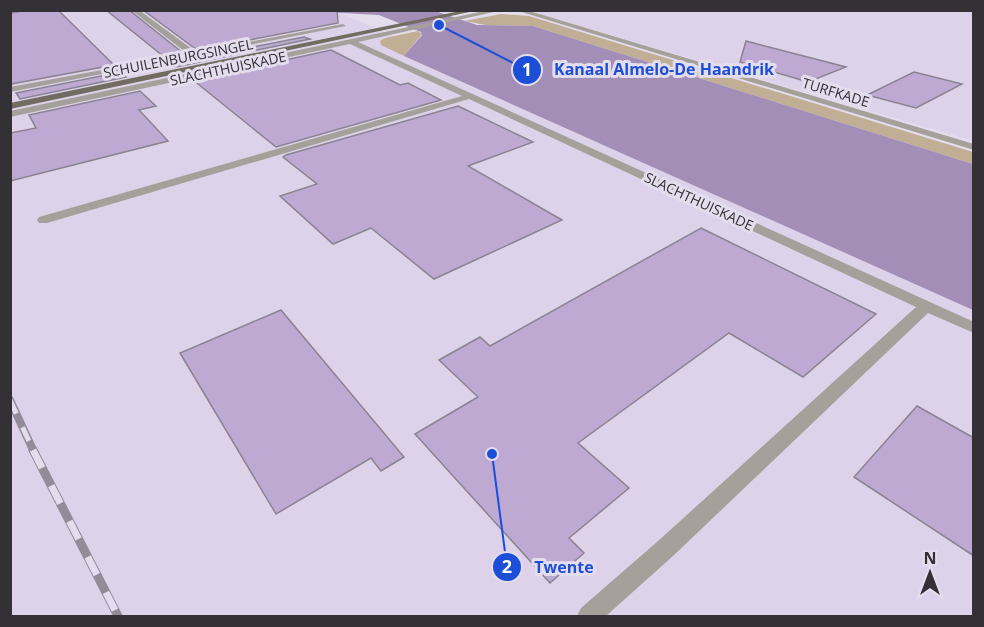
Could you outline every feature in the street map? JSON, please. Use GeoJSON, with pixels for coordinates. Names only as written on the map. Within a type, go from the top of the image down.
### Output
{"type":"FeatureCollection","features":[{"type":"Feature","properties":{"kind":"main road","name":"SCHUILENBURGSINGEL"},"geometry":{"type":"LineString","coordinates":[[10,106],[352,39],[476,10]]}},
{"type":"Feature","properties":{"kind":"main road","name":"SCHUILENBURGSINGEL"},"geometry":{"type":"LineString","coordinates":[[10,98],[241,52],[352,39]]}},
{"type":"Feature","properties":{"kind":"street"},"geometry":{"type":"LineString","coordinates":[[134,10],[195,55]]}},
{"type":"Feature","properties":{"kind":"street"},"geometry":{"type":"LineString","coordinates":[[352,39],[500,10]]}},
{"type":"Feature","properties":{"kind":"street","name":"TURFKADE"},"geometry":{"type":"LineString","coordinates":[[518,10],[974,147]]}},
{"type":"Feature","properties":{"kind":"street"},"geometry":{"type":"LineString","coordinates":[[10,90],[343,26]]}},
{"type":"Feature","properties":{"kind":"street","name":"SLACHTHUISKADE"},"geometry":{"type":"LineString","coordinates":[[10,114],[352,39],[974,328]]}},
{"type":"Feature","properties":{"kind":"street"},"geometry":{"type":"LineString","coordinates":[[43,220],[471,96]]}},
{"type":"Feature","properties":{"kind":"street"},"geometry":{"type":"LineString","coordinates":[[589,616],[665,549],[926,306]]}},
{"type":"Feature","properties":{"kind":"shaded area"},"geometry":{"type":"Polygon","coordinates":[[[10,11],[336,11],[973,291],[973,616],[11,616],[10,11]]]}},
{"type":"Feature","properties":{"kind":"shaded area"},"geometry":{"type":"Polygon","coordinates":[[[306,11],[435,11],[477,25],[533,26],[973,164],[973,310],[404,56],[422,35],[421,32],[379,15],[306,11]]]}},
{"type":"Feature","properties":{"kind":"shaded area"},"geometry":{"type":"Polygon","coordinates":[[[539,11],[973,11],[973,141],[539,14],[539,11]]]}},
{"type":"Feature","properties":{"kind":"shaded area"},"geometry":{"type":"Polygon","coordinates":[[[501,14],[529,16],[973,152],[973,164],[533,26],[486,25],[464,21],[501,14]]]}},
{"type":"Feature","properties":{"kind":"shaded area"},"geometry":{"type":"Polygon","coordinates":[[[418,31],[422,34],[404,56],[381,45],[380,41],[385,38],[418,31]]]}},
{"type":"Feature","properties":{"kind":"building"},"geometry":{"type":"Polygon","coordinates":[[[29,10],[58,10],[114,65],[11,84],[10,13],[29,10]]]}},
{"type":"Feature","properties":{"kind":"building"},"geometry":{"type":"Polygon","coordinates":[[[106,10],[129,10],[183,53],[163,56],[106,10]]]}},
{"type":"Feature","properties":{"kind":"building"},"geometry":{"type":"Polygon","coordinates":[[[143,10],[337,10],[338,23],[197,50],[143,10]]]}},
{"type":"Feature","properties":{"kind":"building"},"geometry":{"type":"Polygon","coordinates":[[[304,37],[310,39],[176,67],[171,63],[304,37]]]}},
{"type":"Feature","properties":{"kind":"building"},"geometry":{"type":"Polygon","coordinates":[[[746,41],[846,67],[808,82],[740,62],[746,41]]]}},
{"type":"Feature","properties":{"kind":"building"},"geometry":{"type":"Polygon","coordinates":[[[331,50],[400,85],[408,83],[441,100],[276,147],[193,80],[331,50]]]}},
{"type":"Feature","properties":{"kind":"building"},"geometry":{"type":"Polygon","coordinates":[[[121,72],[126,77],[20,99],[16,93],[121,72]]]}},
{"type":"Feature","properties":{"kind":"building"},"geometry":{"type":"Polygon","coordinates":[[[914,72],[962,84],[916,108],[867,95],[914,72]]]}},
{"type":"Feature","properties":{"kind":"building"},"geometry":{"type":"Polygon","coordinates":[[[140,91],[156,106],[139,110],[168,141],[10,181],[10,133],[36,128],[29,115],[140,91]]]}},
{"type":"Feature","properties":{"kind":"building"},"geometry":{"type":"Polygon","coordinates":[[[458,106],[533,142],[468,166],[562,220],[434,279],[371,228],[333,244],[280,196],[317,184],[283,157],[286,155],[458,106]]]}},
{"type":"Feature","properties":{"kind":"building"},"geometry":{"type":"Polygon","coordinates":[[[701,228],[876,314],[803,377],[729,333],[578,443],[629,488],[569,538],[584,553],[550,583],[415,434],[478,397],[439,360],[480,337],[490,346],[701,228]]]}},
{"type":"Feature","properties":{"kind":"building"},"geometry":{"type":"Polygon","coordinates":[[[281,310],[404,457],[381,471],[371,458],[276,514],[180,353],[281,310]]]}},
{"type":"Feature","properties":{"kind":"building"},"geometry":{"type":"Polygon","coordinates":[[[917,406],[974,438],[974,556],[854,477],[917,406]]]}},
{"type":"Feature","properties":{"kind":"railway"},"geometry":{"type":"LineString","coordinates":[[10,400],[34,452]]}},
{"type":"Feature","properties":{"kind":"railway"},"geometry":{"type":"LineString","coordinates":[[34,452],[118,616]]}},
{"type":"Feature","properties":{"kind":"place","name":"Kanaal Almelo-De Haandrik"},"geometry":{"type":"Point","coordinates":[439,25]}},
{"type":"Feature","properties":{"kind":"place","name":"Twente"},"geometry":{"type":"Point","coordinates":[492,454]}}]}
